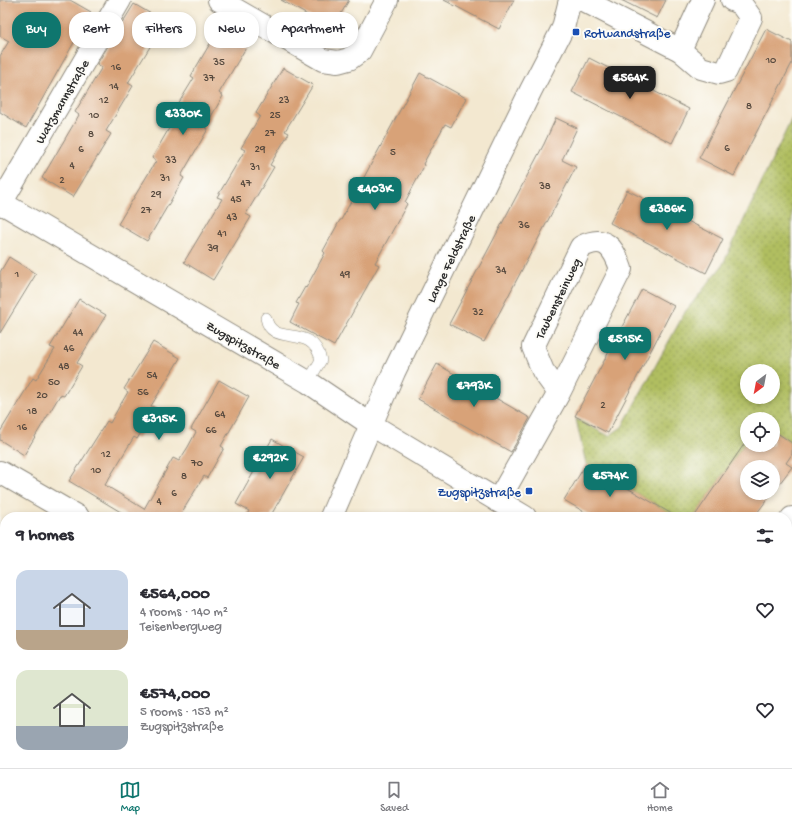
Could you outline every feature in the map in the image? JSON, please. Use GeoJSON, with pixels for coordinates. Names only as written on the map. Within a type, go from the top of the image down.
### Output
{"type":"FeatureCollection","features":[{"type":"Feature","properties":{"kind":"street","name":"Watzmannstraße"},"geometry":{"type":"LineString","coordinates":[[0,203],[120,0]]}},
{"type":"Feature","properties":{"kind":"street"},"geometry":{"type":"LineString","coordinates":[[219,0],[323,60],[338,62],[349,59],[360,50],[387,0]]}},
{"type":"Feature","properties":{"kind":"street","name":"Lange Feldstraße"},"geometry":{"type":"LineString","coordinates":[[333,512],[370,424],[397,365],[531,90],[563,28],[570,0]]}},
{"type":"Feature","properties":{"kind":"street"},"geometry":{"type":"LineString","coordinates":[[582,0],[680,50],[701,68],[719,74],[726,71],[751,18],[741,4],[732,0]]}},
{"type":"Feature","properties":{"kind":"street"},"geometry":{"type":"LineString","coordinates":[[680,50],[703,0]]}},
{"type":"Feature","properties":{"kind":"street","name":"Zugspitzstraße"},"geometry":{"type":"LineString","coordinates":[[0,203],[308,382],[370,424],[517,512]]}},
{"type":"Feature","properties":{"kind":"street","name":"Taubensteinweg"},"geometry":{"type":"LineString","coordinates":[[498,501],[559,393],[621,269],[616,254],[606,244],[592,241],[581,247],[533,347],[543,371],[559,393]]}},
{"type":"Feature","properties":{"kind":"street"},"geometry":{"type":"LineString","coordinates":[[0,472],[69,512]]}},
{"type":"Feature","properties":{"kind":"lane"},"geometry":{"type":"LineString","coordinates":[[266,318],[269,327],[275,332],[305,339],[317,347],[321,360],[308,382]]}},
{"type":"Feature","properties":{"kind":"green space"},"geometry":{"type":"Polygon","coordinates":[[[792,118],[792,443],[780,435],[780,412],[740,412],[740,450],[697,512],[668,512],[586,464],[576,419],[609,436],[622,427],[685,312],[722,266],[792,118]]]}},
{"type":"Feature","properties":{"kind":"building"},"geometry":{"type":"Polygon","coordinates":[[[0,0],[70,0],[91,12],[69,12],[69,48],[71,48],[26,128],[0,112],[0,56],[9,41],[0,36],[0,0]]]}},
{"type":"Feature","properties":{"kind":"building"},"geometry":{"type":"Polygon","coordinates":[[[281,0],[349,0],[342,12],[302,12],[281,0]]]}},
{"type":"Feature","properties":{"kind":"building"},"geometry":{"type":"Polygon","coordinates":[[[444,0],[514,0],[499,29],[444,0]]]}},
{"type":"Feature","properties":{"kind":"building"},"geometry":{"type":"Polygon","coordinates":[[[621,0],[666,0],[657,18],[621,0]]]}},
{"type":"Feature","properties":{"kind":"building"},"geometry":{"type":"Polygon","coordinates":[[[134,4],[148,12],[132,12],[132,48],[149,48],[128,83],[133,86],[106,131],[111,134],[73,197],[42,178],[79,115],[75,112],[102,67],[97,64],[107,48],[124,48],[124,20],[134,4]]]}},
{"type":"Feature","properties":{"kind":"building"},"geometry":{"type":"Polygon","coordinates":[[[766,29],[792,42],[792,63],[734,176],[699,158],[766,29]]]}},
{"type":"Feature","properties":{"kind":"building"},"geometry":{"type":"Polygon","coordinates":[[[207,48],[246,48],[219,93],[223,96],[205,127],[208,129],[181,176],[184,178],[147,241],[118,224],[156,161],[152,158],[179,111],[175,109],[194,78],[191,76],[207,48]]]}},
{"type":"Feature","properties":{"kind":"building"},"geometry":{"type":"Polygon","coordinates":[[[589,58],[689,109],[672,143],[572,92],[589,58]]]}},
{"type":"Feature","properties":{"kind":"building"},"geometry":{"type":"Polygon","coordinates":[[[283,68],[313,85],[285,131],[289,133],[270,165],[274,167],[246,214],[251,217],[213,280],[184,262],[222,199],[217,197],[245,150],[241,148],[260,116],[256,113],[283,68]]]}},
{"type":"Feature","properties":{"kind":"building"},"geometry":{"type":"Polygon","coordinates":[[[420,73],[466,98],[451,127],[445,124],[423,164],[423,168],[405,202],[407,204],[375,263],[379,265],[334,346],[290,322],[299,304],[296,303],[325,253],[323,251],[420,73]]]}},
{"type":"Feature","properties":{"kind":"building"},"geometry":{"type":"Polygon","coordinates":[[[556,118],[577,128],[562,160],[576,167],[484,342],[449,324],[544,144],[556,118]]]}},
{"type":"Feature","properties":{"kind":"building"},"geometry":{"type":"Polygon","coordinates":[[[627,190],[723,239],[706,273],[610,223],[627,190]]]}},
{"type":"Feature","properties":{"kind":"building"},"geometry":{"type":"Polygon","coordinates":[[[9,257],[36,274],[0,333],[0,272],[9,257]]]}},
{"type":"Feature","properties":{"kind":"building"},"geometry":{"type":"Polygon","coordinates":[[[642,289],[674,306],[608,433],[575,416],[642,289]]]}},
{"type":"Feature","properties":{"kind":"building"},"geometry":{"type":"Polygon","coordinates":[[[79,299],[106,315],[77,363],[82,366],[64,396],[60,395],[24,455],[0,440],[0,432],[33,378],[36,380],[55,349],[50,347],[79,299]]]}},
{"type":"Feature","properties":{"kind":"building"},"geometry":{"type":"Polygon","coordinates":[[[153,342],[180,358],[151,406],[156,408],[137,439],[134,437],[105,485],[144,509],[173,458],[179,461],[188,447],[196,432],[191,429],[219,380],[249,397],[221,446],[224,448],[207,478],[204,476],[182,512],[121,512],[69,481],[107,421],[110,423],[128,392],[124,389],[153,342]]]}},
{"type":"Feature","properties":{"kind":"building"},"geometry":{"type":"Polygon","coordinates":[[[437,364],[530,418],[511,452],[418,399],[437,364]]]}},
{"type":"Feature","properties":{"kind":"building"},"geometry":{"type":"Polygon","coordinates":[[[780,435],[792,443],[792,454],[786,463],[792,467],[780,483],[780,460],[740,460],[740,500],[767,500],[758,512],[697,512],[740,450],[740,452],[780,452],[780,435]]]}},
{"type":"Feature","properties":{"kind":"building"},"geometry":{"type":"Polygon","coordinates":[[[272,439],[304,457],[273,512],[248,512],[236,504],[272,439]]]}},
{"type":"Feature","properties":{"kind":"building"},"geometry":{"type":"Polygon","coordinates":[[[586,464],[668,512],[584,512],[564,500],[586,464]]]}},
{"type":"Feature","properties":{"kind":"place","name":"Rotwandstraße"},"geometry":{"type":"Point","coordinates":[576,32]}},
{"type":"Feature","properties":{"kind":"place","name":"Zugspitzstraße"},"geometry":{"type":"Point","coordinates":[529,491]}}]}
